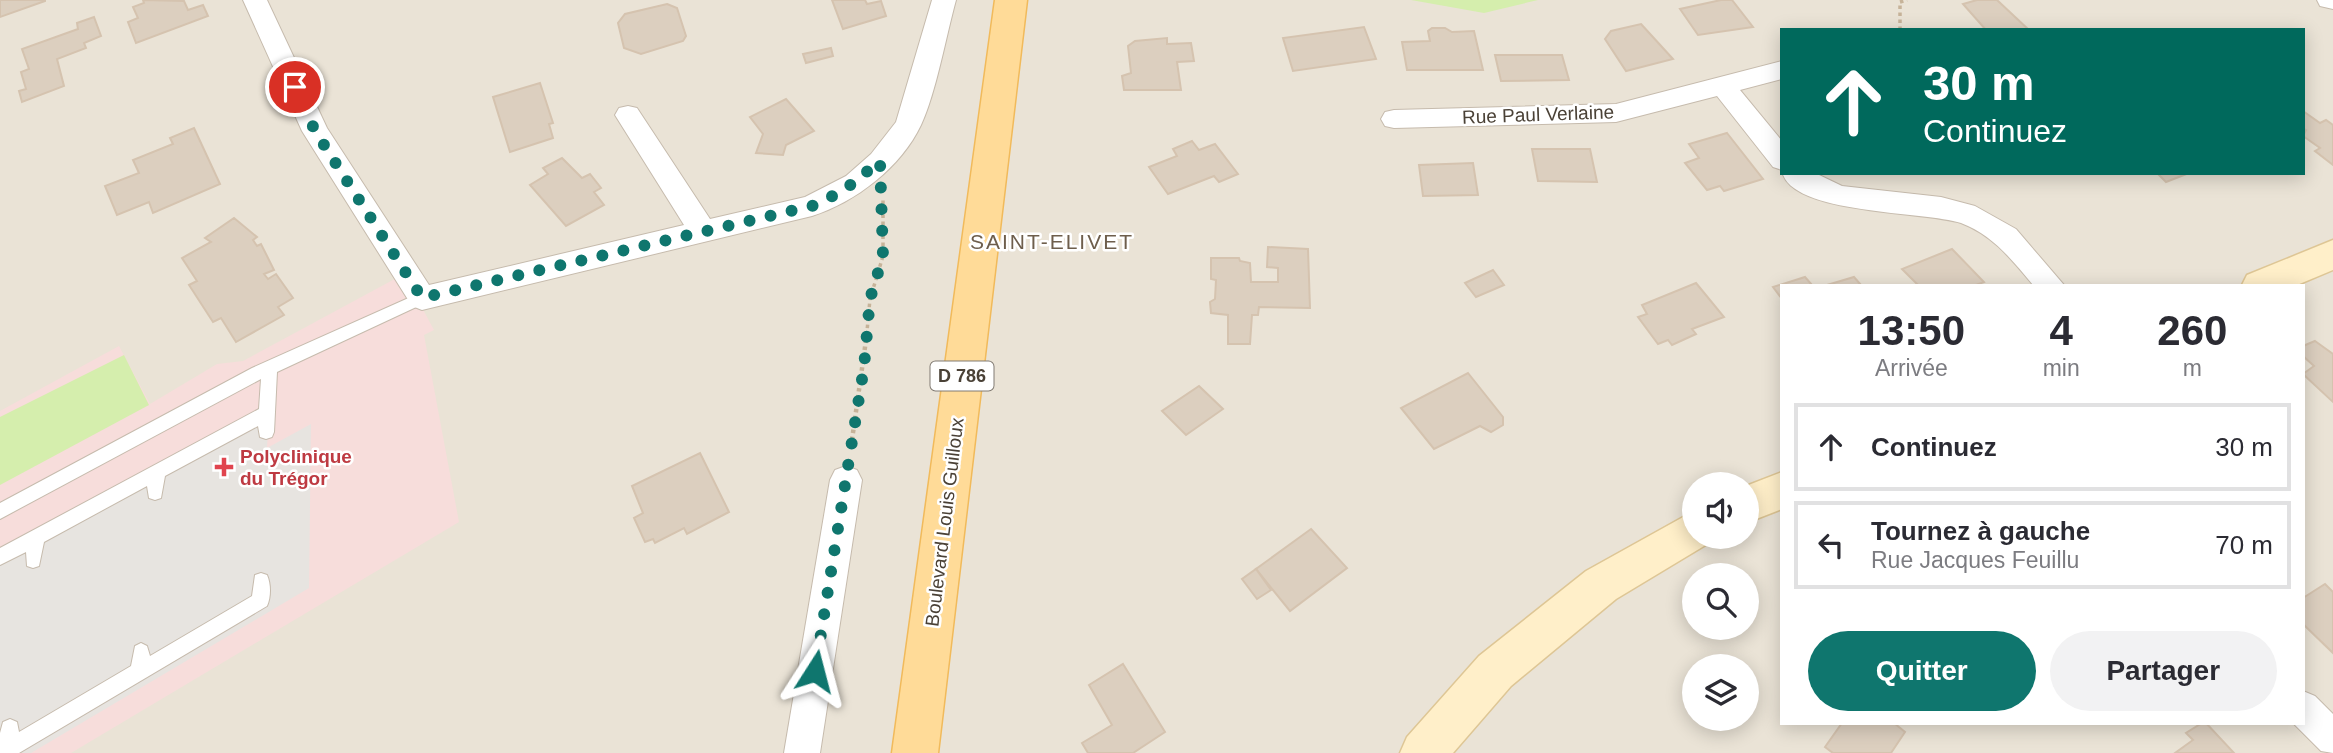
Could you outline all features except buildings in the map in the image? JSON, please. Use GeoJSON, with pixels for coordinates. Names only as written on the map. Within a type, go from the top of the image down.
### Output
{"type":"FeatureCollection","features":[{"type":"Feature","properties":{"kind":"main road","name":"Boulevard Louis Guilloux"},"geometry":{"type":"LineString","coordinates":[[915,753],[1011,0]]}},
{"type":"Feature","properties":{"kind":"main road"},"geometry":{"type":"LineString","coordinates":[[2262,284],[2333,254]]}},
{"type":"Feature","properties":{"kind":"main road"},"geometry":{"type":"LineString","coordinates":[[1759,500],[1780,491]]}},
{"type":"Feature","properties":{"kind":"main road"},"geometry":{"type":"LineString","coordinates":[[1423,753],[1496,671],[1601,585],[1682,537]]}},
{"type":"Feature","properties":{"kind":"street"},"geometry":{"type":"LineString","coordinates":[[255,0],[315,131],[422,298],[812,206],[849,187],[880,161],[909,124],[944,0]]}},
{"type":"Feature","properties":{"kind":"street","name":"Rue Paul Verlaine"},"geometry":{"type":"LineString","coordinates":[[1394,119],[1616,113],[1780,70]]}},
{"type":"Feature","properties":{"kind":"street"},"geometry":{"type":"LineString","coordinates":[[1722,85],[1780,158]]}},
{"type":"Feature","properties":{"kind":"street"},"geometry":{"type":"LineString","coordinates":[[628,115],[703,232]]}},
{"type":"Feature","properties":{"kind":"street"},"geometry":{"type":"LineString","coordinates":[[1798,175],[1839,198],[1952,209],[1979,218],[2004,233],[2049,284]]}},
{"type":"Feature","properties":{"kind":"street"},"geometry":{"type":"LineString","coordinates":[[802,753],[846,480]]}},
{"type":"Feature","properties":{"kind":"street"},"geometry":{"type":"LineString","coordinates":[[2305,710],[2333,739]]}},
{"type":"Feature","properties":{"kind":"lane"},"geometry":{"type":"LineString","coordinates":[[0,511],[269,368],[422,298]]}},
{"type":"Feature","properties":{"kind":"lane"},"geometry":{"type":"LineString","coordinates":[[267,432],[269,368]]}},
{"type":"Feature","properties":{"kind":"lane"},"geometry":{"type":"LineString","coordinates":[[0,557],[267,413]]}},
{"type":"Feature","properties":{"kind":"lane"},"geometry":{"type":"LineString","coordinates":[[155,493],[157,472]]}},
{"type":"Feature","properties":{"kind":"lane"},"geometry":{"type":"LineString","coordinates":[[33,560],[36,538]]}},
{"type":"Feature","properties":{"kind":"lane"},"geometry":{"type":"LineString","coordinates":[[4,751],[261,600],[261,581]]}},
{"type":"Feature","properties":{"kind":"lane"},"geometry":{"type":"LineString","coordinates":[[140,671],[141,652]]}},
{"type":"Feature","properties":{"kind":"lane"},"geometry":{"type":"LineString","coordinates":[[4,751],[10,728]]}},
{"type":"Feature","properties":{"kind":"path"},"geometry":{"type":"LineString","coordinates":[[1900,28],[1900,2],[1907,0]]}},
{"type":"Feature","properties":{"kind":"path"},"geometry":{"type":"LineString","coordinates":[[846,480],[864,367],[870,299],[883,256],[880,161]]}},
{"type":"Feature","properties":{"kind":"shaded area"},"geometry":{"type":"Polygon","coordinates":[[[0,0],[2333,0],[2333,753],[0,753],[0,0]]]}},
{"type":"Feature","properties":{"kind":"shaded area","name":"Polyclinique du Trégor"},"geometry":{"type":"Polygon","coordinates":[[[404,274],[434,330],[424,335],[459,522],[71,753],[0,753],[0,411],[119,346],[150,404],[217,364],[243,361],[404,274]]]}},
{"type":"Feature","properties":{"kind":"shaded area"},"geometry":{"type":"Polygon","coordinates":[[[269,407],[267,448],[311,424],[309,588],[31,753],[0,753],[0,552],[269,407]]]}},
{"type":"Feature","properties":{"kind":"green space"},"geometry":{"type":"Polygon","coordinates":[[[1411,0],[1538,0],[1484,13],[1411,0]]]}},
{"type":"Feature","properties":{"kind":"green space"},"geometry":{"type":"Polygon","coordinates":[[[124,355],[149,405],[0,485],[0,417],[124,355]]]}},
{"type":"Feature","properties":{"kind":"place","name":"Polyclinique du Trégor"},"geometry":{"type":"Point","coordinates":[224,467]}},
{"type":"Feature","properties":{"kind":"district","name":"SAINT-ELIVET"},"geometry":{"type":"Point","coordinates":[1052,242]}},
{"type":"Feature","properties":{"kind":"route"},"geometry":{"type":"LineString","coordinates":[[295,87],[315,131],[422,298],[812,206],[843,191],[880,161],[884,215],[883,256],[870,299],[864,367],[815,671]]}}]}
